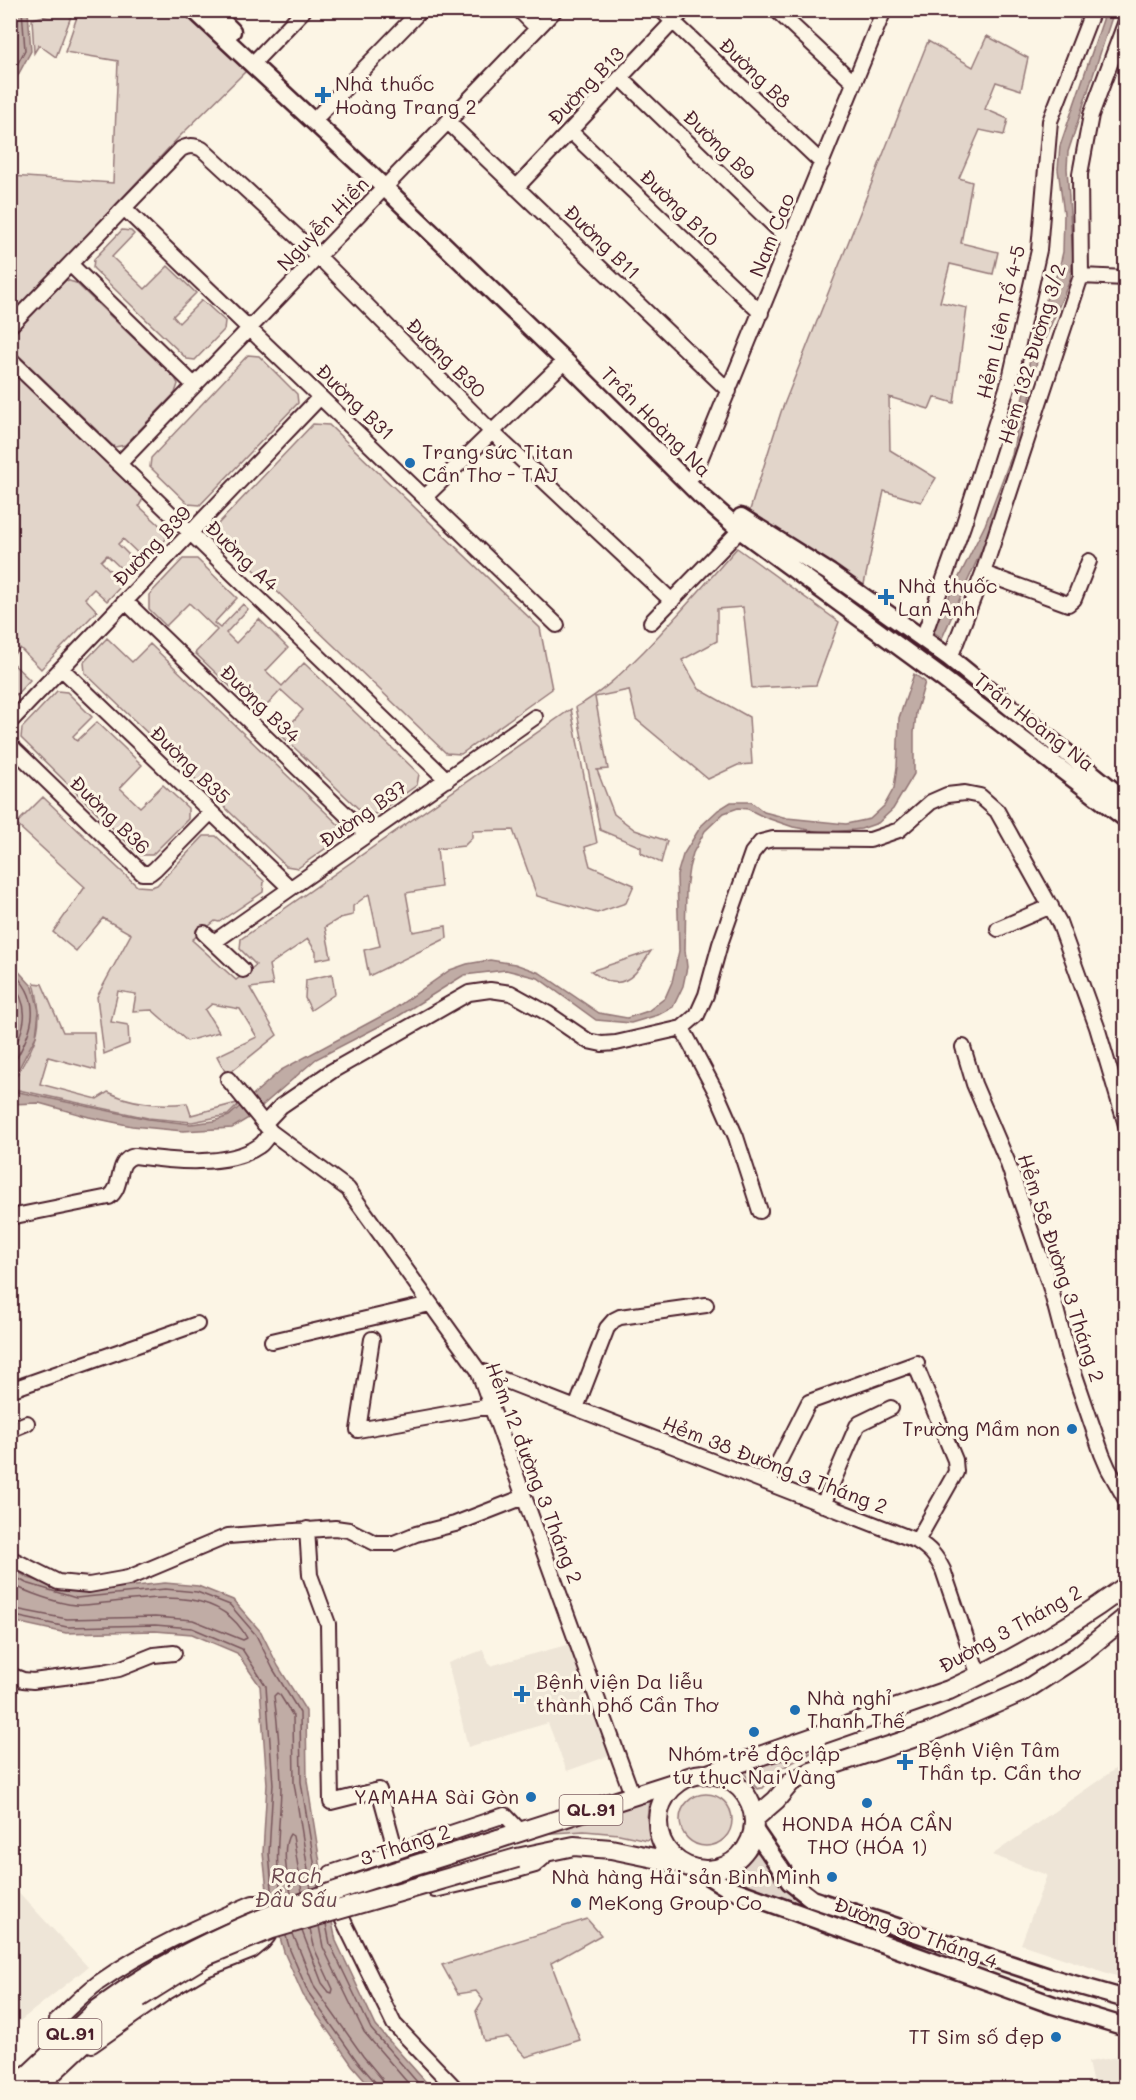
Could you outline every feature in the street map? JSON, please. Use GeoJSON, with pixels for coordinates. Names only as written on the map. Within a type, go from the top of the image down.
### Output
{"type":"FeatureCollection","features":[{"type":"Feature","properties":{"kind":"highway","name":"Đường 3 Tháng 2"},"geometry":{"type":"LineString","coordinates":[[708,1774],[933,1696],[979,1676],[1060,1632],[1125,1586]]}},
{"type":"Feature","properties":{"kind":"highway","name":"QL.91"},"geometry":{"type":"LineString","coordinates":[[691,1866],[710,1869],[734,1860],[744,1851],[750,1840],[753,1824],[791,1782],[811,1772],[931,1732],[1024,1691],[1078,1656],[1125,1617]]}},
{"type":"Feature","properties":{"kind":"highway","name":"QL.91"},"geometry":{"type":"LineString","coordinates":[[683,1780],[696,1775],[708,1774]]}},
{"type":"Feature","properties":{"kind":"highway"},"geometry":{"type":"LineString","coordinates":[[708,1774],[733,1782],[742,1791],[749,1802],[753,1824]]}},
{"type":"Feature","properties":{"kind":"highway","name":"3 Tháng 2"},"geometry":{"type":"LineString","coordinates":[[34,2090],[163,1965],[269,1914],[683,1780]]}},
{"type":"Feature","properties":{"kind":"highway"},"geometry":{"type":"LineString","coordinates":[[683,1780],[665,1797],[658,1822],[665,1847],[674,1857],[691,1866]]}},
{"type":"Feature","properties":{"kind":"highway","name":"3 Tháng 2"},"geometry":{"type":"LineString","coordinates":[[12,2090],[98,2009],[206,1956],[272,1929],[517,1858],[574,1846],[611,1849],[691,1866]]}},
{"type":"Feature","properties":{"kind":"main road","name":"Trần Hoàng Na"},"geometry":{"type":"LineString","coordinates":[[194,10],[388,184],[746,521],[830,573],[923,638],[1125,801]]}},
{"type":"Feature","properties":{"kind":"main road","name":"Trần Hoàng Na"},"geometry":{"type":"LineString","coordinates":[[212,10],[700,495],[740,530],[942,678],[1125,819]]}},
{"type":"Feature","properties":{"kind":"main road"},"geometry":{"type":"LineString","coordinates":[[914,657],[923,638]]}},
{"type":"Feature","properties":{"kind":"main road"},"geometry":{"type":"LineString","coordinates":[[942,678],[950,658]]}},
{"type":"Feature","properties":{"kind":"main road","name":"Đường 30 Tháng 4"},"geometry":{"type":"LineString","coordinates":[[753,1824],[790,1882],[812,1899],[1062,1981],[1125,1999]]}},
{"type":"Feature","properties":{"kind":"main road","name":"Đường 30 Tháng 4"},"geometry":{"type":"LineString","coordinates":[[691,1866],[726,1887],[1053,2005],[1125,2027]]}},
{"type":"Feature","properties":{"kind":"main road"},"geometry":{"type":"LineString","coordinates":[[1053,2005],[1062,1981]]}},
{"type":"Feature","properties":{"kind":"street"},"geometry":{"type":"LineString","coordinates":[[258,58],[304,10]]}},
{"type":"Feature","properties":{"kind":"street"},"geometry":{"type":"LineString","coordinates":[[319,115],[422,10]]}},
{"type":"Feature","properties":{"kind":"street"},"geometry":{"type":"LineString","coordinates":[[519,10],[537,28]]}},
{"type":"Feature","properties":{"kind":"street","name":"Nguyễn Hiền"},"geometry":{"type":"LineString","coordinates":[[119,464],[555,10]]}},
{"type":"Feature","properties":{"kind":"street","name":"Đường B8"},"geometry":{"type":"LineString","coordinates":[[661,10],[822,163]]}},
{"type":"Feature","properties":{"kind":"street","name":"Đường B13"},"geometry":{"type":"LineString","coordinates":[[516,188],[684,10]]}},
{"type":"Feature","properties":{"kind":"street"},"geometry":{"type":"LineString","coordinates":[[776,10],[854,83]]}},
{"type":"Feature","properties":{"kind":"street","name":"Nam Cao"},"geometry":{"type":"LineString","coordinates":[[694,474],[884,10]]}},
{"type":"Feature","properties":{"kind":"street","name":"Hẻm Liên Tổ 4-5"},"geometry":{"type":"LineString","coordinates":[[923,638],[963,526],[1010,379],[1039,250],[1050,121],[1093,10]]}},
{"type":"Feature","properties":{"kind":"street","name":"Hẻm 132 Đường 3/2"},"geometry":{"type":"LineString","coordinates":[[950,658],[983,573],[1081,276],[1080,174],[1092,115],[1125,21]]}},
{"type":"Feature","properties":{"kind":"street","name":"Đường B9"},"geometry":{"type":"LineString","coordinates":[[621,78],[790,241]]}},
{"type":"Feature","properties":{"kind":"street","name":"Đường B11"},"geometry":{"type":"LineString","coordinates":[[448,122],[729,391]]}},
{"type":"Feature","properties":{"kind":"street","name":"Đường B10"},"geometry":{"type":"LineString","coordinates":[[570,131],[761,314]]}},
{"type":"Feature","properties":{"kind":"street","name":"Đường B30"},"geometry":{"type":"LineString","coordinates":[[124,208],[181,149],[191,146],[202,149],[319,257],[492,432],[672,601]]}},
{"type":"Feature","properties":{"kind":"street"},"geometry":{"type":"LineString","coordinates":[[10,326],[124,208]]}},
{"type":"Feature","properties":{"kind":"street","name":"Đường B31"},"geometry":{"type":"LineString","coordinates":[[124,208],[426,496],[557,625]]}},
{"type":"Feature","properties":{"kind":"street"},"geometry":{"type":"LineString","coordinates":[[70,264],[194,385]]}},
{"type":"Feature","properties":{"kind":"street"},"geometry":{"type":"LineString","coordinates":[[1081,276],[1125,278]]}},
{"type":"Feature","properties":{"kind":"street","name":"Đường A4"},"geometry":{"type":"LineString","coordinates":[[10,359],[447,780]]}},
{"type":"Feature","properties":{"kind":"street"},"geometry":{"type":"LineString","coordinates":[[426,496],[566,362]]}},
{"type":"Feature","properties":{"kind":"street","name":"Đường B39"},"geometry":{"type":"LineString","coordinates":[[10,722],[320,397]]}},
{"type":"Feature","properties":{"kind":"street"},"geometry":{"type":"LineString","coordinates":[[651,622],[740,530]]}},
{"type":"Feature","properties":{"kind":"street"},"geometry":{"type":"LineString","coordinates":[[983,573],[1068,604],[1074,599],[1089,561]]}},
{"type":"Feature","properties":{"kind":"street","name":"Đường B34"},"geometry":{"type":"LineString","coordinates":[[126,602],[367,835]]}},
{"type":"Feature","properties":{"kind":"street","name":"Đường B35"},"geometry":{"type":"LineString","coordinates":[[63,669],[290,888]]}},
{"type":"Feature","properties":{"kind":"street","name":"Đường B37"},"geometry":{"type":"LineString","coordinates":[[243,969],[209,937],[290,888],[535,717]]}},
{"type":"Feature","properties":{"kind":"street","name":"Đường B36"},"geometry":{"type":"LineString","coordinates":[[10,745],[142,873],[150,873],[155,869],[211,812]]}},
{"type":"Feature","properties":{"kind":"street"},"geometry":{"type":"LineString","coordinates":[[10,1216],[110,1197],[116,1193],[123,1162],[127,1157],[189,1162],[244,1154],[260,1145],[266,1126],[280,1106],[332,1071],[469,993],[490,990],[511,993],[548,1013],[588,1041],[602,1044],[682,1028],[697,1015],[706,995],[720,944],[752,853],[761,842],[773,838],[870,840],[899,830],[931,802],[947,795],[964,793],[980,796],[997,812],[1059,922],[1094,1016],[1125,1125]]}},
{"type":"Feature","properties":{"kind":"street"},"geometry":{"type":"LineString","coordinates":[[998,929],[1051,906]]}},
{"type":"Feature","properties":{"kind":"street"},"geometry":{"type":"LineString","coordinates":[[682,1028],[717,1094],[736,1137],[760,1210]]}},
{"type":"Feature","properties":{"kind":"street","name":"Hẻm 58 Đường 3 Tháng 2"},"geometry":{"type":"LineString","coordinates":[[963,1047],[974,1084],[1007,1161],[1050,1286],[1068,1354],[1102,1454],[1125,1500]]}},
{"type":"Feature","properties":{"kind":"street","name":"Hẻm 12 đường 3 Tháng 2"},"geometry":{"type":"LineString","coordinates":[[232,1084],[266,1126],[348,1188],[478,1370],[633,1797]]}},
{"type":"Feature","properties":{"kind":"street"},"geometry":{"type":"LineString","coordinates":[[272,1341],[430,1304]]}},
{"type":"Feature","properties":{"kind":"street"},"geometry":{"type":"LineString","coordinates":[[576,1408],[607,1328],[614,1320],[627,1315],[706,1305]]}},
{"type":"Feature","properties":{"kind":"street"},"geometry":{"type":"LineString","coordinates":[[10,1390],[198,1324]]}},
{"type":"Feature","properties":{"kind":"street"},"geometry":{"type":"LineString","coordinates":[[372,1339],[358,1430],[491,1406]]}},
{"type":"Feature","properties":{"kind":"street"},"geometry":{"type":"LineString","coordinates":[[768,1483],[809,1402],[917,1367],[955,1460],[956,1472],[917,1541]]}},
{"type":"Feature","properties":{"kind":"street","name":"Hẻm 38 Đường 3 Tháng 2"},"geometry":{"type":"LineString","coordinates":[[478,1370],[917,1541],[929,1548],[940,1564],[979,1676]]}},
{"type":"Feature","properties":{"kind":"street"},"geometry":{"type":"LineString","coordinates":[[823,1505],[857,1426],[891,1408]]}},
{"type":"Feature","properties":{"kind":"street"},"geometry":{"type":"LineString","coordinates":[[10,1430],[27,1423]]}},
{"type":"Feature","properties":{"kind":"street"},"geometry":{"type":"LineString","coordinates":[[10,1558],[58,1582],[89,1585],[128,1578],[228,1536],[335,1528],[349,1530],[375,1543],[387,1544],[455,1524],[524,1497]]}},
{"type":"Feature","properties":{"kind":"street"},"geometry":{"type":"LineString","coordinates":[[307,1529],[310,1575],[328,1624],[331,1802],[379,1790],[396,1852]]}},
{"type":"Feature","properties":{"kind":"street"},"geometry":{"type":"LineString","coordinates":[[10,1675],[33,1681],[103,1672],[154,1655],[174,1653]]}},
{"type":"Feature","properties":{"kind":"street"},"geometry":{"type":"LineString","coordinates":[[458,2090],[394,2024],[341,1916],[328,1879],[331,1873],[505,1815],[521,1832]]}},
{"type":"Feature","properties":{"kind":"street"},"geometry":{"type":"LineString","coordinates":[[341,1916],[402,1898],[535,1865],[543,1858],[545,1852]]}},
{"type":"Feature","properties":{"kind":"street"},"geometry":{"type":"LineString","coordinates":[[66,2037],[57,2020],[96,1985],[136,1957],[191,1929],[253,1903],[259,1903],[268,1936],[252,1951],[206,1969],[167,1992],[97,2043],[92,2045],[85,2042]]}},
{"type":"Feature","properties":{"kind":"shaded area"},"geometry":{"type":"Polygon","coordinates":[[[73,11],[56,57],[39,45],[34,53],[32,19],[73,11]]]}},
{"type":"Feature","properties":{"kind":"shaded area"},"geometry":{"type":"Polygon","coordinates":[[[79,11],[188,11],[246,71],[179,137],[11,317],[11,176],[113,183],[118,61],[65,52],[79,11]]]}},
{"type":"Feature","properties":{"kind":"shaded area"},"geometry":{"type":"Polygon","coordinates":[[[987,36],[1028,58],[1021,90],[996,82],[985,109],[1008,119],[1004,135],[980,130],[959,178],[972,182],[961,243],[998,252],[993,274],[950,264],[940,302],[967,308],[954,403],[934,397],[929,409],[889,397],[890,450],[936,478],[921,502],[884,491],[863,589],[749,513],[781,412],[928,41],[973,67],[987,36]]]}},
{"type":"Feature","properties":{"kind":"shaded area"},"geometry":{"type":"Polygon","coordinates":[[[122,230],[131,231],[134,234],[112,257],[145,289],[168,266],[196,293],[173,316],[179,323],[202,300],[225,321],[224,330],[195,360],[187,359],[93,268],[94,259],[122,230]]]}},
{"type":"Feature","properties":{"kind":"shaded area"},"geometry":{"type":"Polygon","coordinates":[[[66,280],[76,283],[175,378],[178,384],[175,393],[125,445],[115,447],[111,444],[11,348],[11,335],[66,280]]]}},
{"type":"Feature","properties":{"kind":"shaded area"},"geometry":{"type":"Polygon","coordinates":[[[248,355],[259,356],[297,394],[298,403],[200,505],[188,504],[150,467],[151,458],[248,355]]]}},
{"type":"Feature","properties":{"kind":"shaded area"},"geometry":{"type":"Polygon","coordinates":[[[10,368],[144,497],[139,506],[166,531],[166,539],[146,561],[123,539],[118,544],[140,566],[130,577],[107,555],[101,561],[123,584],[107,601],[94,589],[85,598],[97,611],[41,669],[20,648],[11,657],[10,368]]]}},
{"type":"Feature","properties":{"kind":"shaded area"},"geometry":{"type":"Polygon","coordinates":[[[313,424],[329,425],[540,628],[552,689],[461,754],[446,753],[219,536],[218,524],[313,424]]]}},
{"type":"Feature","properties":{"kind":"shaded area"},"geometry":{"type":"Polygon","coordinates":[[[737,548],[839,622],[816,685],[752,688],[743,607],[717,609],[717,641],[682,660],[699,689],[749,717],[752,764],[738,765],[708,779],[636,719],[629,690],[595,697],[608,769],[597,770],[614,814],[635,830],[667,841],[661,863],[641,853],[641,847],[600,830],[576,707],[603,689],[636,659],[737,548]]]}},
{"type":"Feature","properties":{"kind":"shaded area"},"geometry":{"type":"Polygon","coordinates":[[[183,559],[197,559],[237,598],[214,623],[220,628],[243,604],[248,609],[226,633],[236,643],[259,619],[288,648],[266,671],[282,686],[304,663],[419,774],[417,785],[376,814],[362,812],[281,735],[303,710],[281,690],[259,714],[195,653],[217,630],[189,603],[166,626],[149,609],[149,595],[183,559]]]}},
{"type":"Feature","properties":{"kind":"shaded area"},"geometry":{"type":"Polygon","coordinates":[[[107,638],[132,662],[150,644],[341,827],[340,838],[298,868],[286,866],[85,673],[84,662],[107,638]]]}},
{"type":"Feature","properties":{"kind":"shaded area"},"geometry":{"type":"Polygon","coordinates":[[[10,661],[30,680],[11,700],[10,700],[10,661]]]}},
{"type":"Feature","properties":{"kind":"shaded area"},"geometry":{"type":"Polygon","coordinates":[[[57,691],[67,692],[92,717],[73,736],[77,741],[97,722],[142,765],[120,788],[140,807],[163,785],[188,808],[188,819],[152,855],[140,855],[21,738],[22,728],[57,691]]]}},
{"type":"Feature","properties":{"kind":"shaded area"},"geometry":{"type":"Polygon","coordinates":[[[571,709],[597,843],[585,847],[590,866],[634,885],[626,903],[597,913],[537,896],[513,830],[472,831],[472,838],[464,846],[437,849],[441,887],[406,893],[413,932],[446,926],[447,938],[369,976],[364,950],[380,946],[369,894],[353,906],[353,915],[340,918],[325,927],[331,957],[316,960],[316,952],[308,939],[269,965],[273,985],[250,988],[277,1035],[227,1075],[217,1056],[257,1037],[240,1009],[212,1004],[205,1010],[219,1032],[187,1041],[152,1010],[133,1011],[136,994],[118,991],[111,1022],[128,1025],[129,1044],[104,1054],[97,997],[131,934],[103,918],[76,951],[53,932],[85,887],[16,824],[43,797],[137,886],[157,885],[204,836],[216,836],[264,881],[263,892],[219,922],[215,921],[192,940],[236,980],[256,965],[240,949],[241,939],[571,709]]]}},
{"type":"Feature","properties":{"kind":"shaded area"},"geometry":{"type":"Polygon","coordinates":[[[651,951],[635,973],[625,981],[609,981],[591,971],[651,951]]]}},
{"type":"Feature","properties":{"kind":"shaded area"},"geometry":{"type":"Polygon","coordinates":[[[332,974],[335,994],[311,1010],[305,998],[306,980],[332,974]]]}},
{"type":"Feature","properties":{"kind":"shaded area"},"geometry":{"type":"Polygon","coordinates":[[[34,983],[42,984],[63,1032],[94,1032],[96,1070],[48,1057],[40,1084],[97,1099],[108,1092],[147,1103],[187,1103],[191,1115],[237,1103],[238,1105],[228,1115],[192,1122],[148,1118],[14,1089],[11,1086],[36,1038],[39,1014],[34,983]]]}},
{"type":"Feature","properties":{"kind":"shaded area","name":"Bệnh viện Da liễu thành phố Cần Thơ"},"geometry":{"type":"Polygon","coordinates":[[[570,1644],[611,1755],[567,1771],[548,1723],[468,1747],[448,1663],[483,1650],[490,1666],[570,1644]]]}},
{"type":"Feature","properties":{"kind":"shaded area"},"geometry":{"type":"Polygon","coordinates":[[[813,1752],[780,1769],[763,1788],[757,1789],[744,1773],[746,1770],[813,1752]]]}},
{"type":"Feature","properties":{"kind":"shaded area"},"geometry":{"type":"Polygon","coordinates":[[[1125,1762],[1125,1979],[1021,1944],[1047,1875],[992,1855],[1125,1762]]]}},
{"type":"Feature","properties":{"kind":"shaded area"},"geometry":{"type":"Polygon","coordinates":[[[701,1794],[711,1794],[725,1801],[732,1820],[725,1839],[711,1846],[701,1846],[691,1842],[684,1835],[680,1825],[680,1815],[684,1805],[691,1798],[701,1794]]]}},
{"type":"Feature","properties":{"kind":"shaded area"},"geometry":{"type":"Polygon","coordinates":[[[645,1800],[649,1801],[647,1819],[651,1837],[647,1840],[619,1834],[584,1831],[537,1834],[645,1800]]]}},
{"type":"Feature","properties":{"kind":"shaded area"},"geometry":{"type":"Polygon","coordinates":[[[757,1852],[775,1880],[801,1904],[728,1879],[728,1874],[746,1864],[757,1852]]]}},
{"type":"Feature","properties":{"kind":"shaded area"},"geometry":{"type":"Polygon","coordinates":[[[11,1884],[88,1967],[11,2028],[11,1884]]]}},
{"type":"Feature","properties":{"kind":"shaded area"},"geometry":{"type":"Polygon","coordinates":[[[587,1919],[601,1935],[551,1963],[580,2040],[526,2057],[508,2037],[484,2041],[476,2011],[483,2000],[476,1991],[458,1994],[442,1965],[587,1919]]]}},
{"type":"Feature","properties":{"kind":"shaded area"},"geometry":{"type":"Polygon","coordinates":[[[1125,2056],[1125,2089],[1094,2089],[1088,2062],[1125,2056]]]}},
{"type":"Feature","properties":{"kind":"water"},"geometry":{"type":"Polygon","coordinates":[[[11,10],[28,11],[31,51],[11,88],[11,10]]]}},
{"type":"Feature","properties":{"kind":"water"},"geometry":{"type":"Polygon","coordinates":[[[1106,11],[1114,11],[1068,152],[1073,257],[1070,280],[1038,355],[1025,426],[1001,507],[942,638],[932,631],[985,525],[1012,455],[1037,321],[1059,269],[1063,252],[1064,214],[1058,169],[1060,146],[1106,11]]]}},
{"type":"Feature","properties":{"kind":"water"},"geometry":{"type":"Polygon","coordinates":[[[914,674],[925,682],[916,713],[914,774],[893,809],[878,823],[861,829],[826,833],[793,827],[748,809],[738,808],[724,813],[705,831],[693,853],[686,889],[687,967],[683,986],[673,1007],[658,1015],[631,1023],[596,1020],[538,978],[506,970],[464,975],[397,1017],[316,1059],[247,1119],[232,1128],[183,1131],[132,1126],[39,1103],[11,1104],[10,1088],[14,1091],[148,1119],[191,1124],[214,1121],[229,1116],[281,1070],[391,1011],[450,970],[490,960],[515,964],[540,973],[599,1013],[627,1018],[648,1011],[665,998],[672,982],[679,951],[677,875],[683,855],[701,826],[718,810],[731,802],[751,802],[764,812],[787,818],[846,824],[870,819],[884,806],[894,788],[899,718],[914,674]]]}},
{"type":"Feature","properties":{"kind":"water"},"geometry":{"type":"Polygon","coordinates":[[[11,963],[33,987],[39,1011],[36,1036],[11,1083],[11,963]]]}},
{"type":"Feature","properties":{"kind":"water","name":"Rạch Đầu Sấu"},"geometry":{"type":"Polygon","coordinates":[[[10,1567],[28,1578],[77,1592],[165,1583],[198,1586],[233,1600],[261,1632],[278,1666],[306,1711],[307,1781],[322,1875],[336,1941],[376,2026],[432,2089],[373,2089],[352,2065],[303,1995],[284,1952],[267,1890],[263,1853],[267,1784],[260,1686],[237,1653],[192,1634],[155,1631],[66,1633],[11,1621],[10,1567]]]}},
{"type":"Feature","properties":{"kind":"place","name":"Nhà thuốc Hoàng Trang 2"},"geometry":{"type":"Point","coordinates":[323,95]}},
{"type":"Feature","properties":{"kind":"place","name":"Trang sức Titan Cần Thơ - TAJ"},"geometry":{"type":"Point","coordinates":[410,463]}},
{"type":"Feature","properties":{"kind":"place","name":"Nhà thuốc Lan Anh"},"geometry":{"type":"Point","coordinates":[886,597]}},
{"type":"Feature","properties":{"kind":"place","name":"Trường Mầm non"},"geometry":{"type":"Point","coordinates":[1072,1429]}},
{"type":"Feature","properties":{"kind":"place","name":"Bệnh viện Da liễu thành phố Cần Thơ"},"geometry":{"type":"Point","coordinates":[522,1694]}},
{"type":"Feature","properties":{"kind":"place","name":"Nhà nghỉ Thanh Thế"},"geometry":{"type":"Point","coordinates":[795,1710]}},
{"type":"Feature","properties":{"kind":"place","name":"Nhóm trẻ độc lập tư thục Nai Vàng"},"geometry":{"type":"Point","coordinates":[754,1732]}},
{"type":"Feature","properties":{"kind":"place","name":"Bệnh Viện Tâm Thần tp. Cần thơ"},"geometry":{"type":"Point","coordinates":[905,1762]}},
{"type":"Feature","properties":{"kind":"place","name":"YAMAHA Sài Gòn"},"geometry":{"type":"Point","coordinates":[531,1797]}},
{"type":"Feature","properties":{"kind":"place","name":"HONDA HÓA CẦN THƠ (HÓA 1)"},"geometry":{"type":"Point","coordinates":[867,1803]}},
{"type":"Feature","properties":{"kind":"place","name":"Nhà hàng Hải sản Bình Minh"},"geometry":{"type":"Point","coordinates":[832,1877]}},
{"type":"Feature","properties":{"kind":"place","name":"MeKong Group Co"},"geometry":{"type":"Point","coordinates":[576,1903]}},
{"type":"Feature","properties":{"kind":"place","name":"TT Sim số đẹp"},"geometry":{"type":"Point","coordinates":[1056,2037]}}]}
